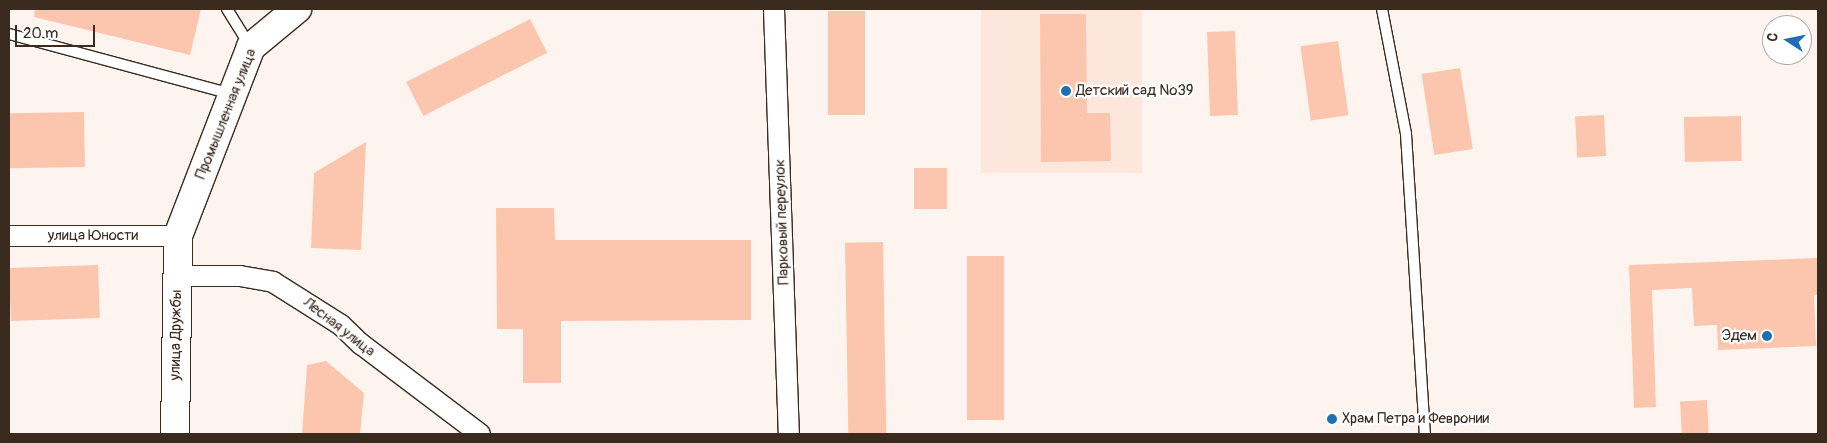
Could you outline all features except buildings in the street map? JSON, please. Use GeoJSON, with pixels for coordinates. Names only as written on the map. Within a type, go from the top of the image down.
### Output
{"type":"FeatureCollection","features":[{"type":"Feature","properties":{"kind":"main road","name":"Промышленная улица"},"geometry":{"type":"LineString","coordinates":[[178,236],[251,46],[297,9]]}},
{"type":"Feature","properties":{"kind":"main road","name":"улица Дружбы"},"geometry":{"type":"LineString","coordinates":[[175,434],[178,236]]}},
{"type":"Feature","properties":{"kind":"street","name":"Парковый переулок"},"geometry":{"type":"LineString","coordinates":[[774,9],[789,434]]}},
{"type":"Feature","properties":{"kind":"street","name":"улица Юности"},"geometry":{"type":"LineString","coordinates":[[9,236],[178,236]]}},
{"type":"Feature","properties":{"kind":"street","name":"Лесная улица"},"geometry":{"type":"LineString","coordinates":[[177,276],[240,276],[273,282],[341,325],[361,344],[480,434]]}},
{"type":"Feature","properties":{"kind":"lane"},"geometry":{"type":"LineString","coordinates":[[227,9],[251,46]]}},
{"type":"Feature","properties":{"kind":"lane"},"geometry":{"type":"LineString","coordinates":[[1382,9],[1406,134],[1425,434]]}},
{"type":"Feature","properties":{"kind":"lane"},"geometry":{"type":"LineString","coordinates":[[9,34],[232,94]]}},
{"type":"Feature","properties":{"kind":"shaded area","name":"Детский сад №39"},"geometry":{"type":"Polygon","coordinates":[[[981,9],[1142,9],[1142,173],[981,173],[981,9]]]}},
{"type":"Feature","properties":{"kind":"place","name":"Детский сад №39"},"geometry":{"type":"Point","coordinates":[1066,91]}},
{"type":"Feature","properties":{"kind":"place","name":"Эдем"},"geometry":{"type":"Point","coordinates":[1767,336]}},
{"type":"Feature","properties":{"kind":"place","name":"Храм Петра и Февронии"},"geometry":{"type":"Point","coordinates":[1332,419]}}]}
